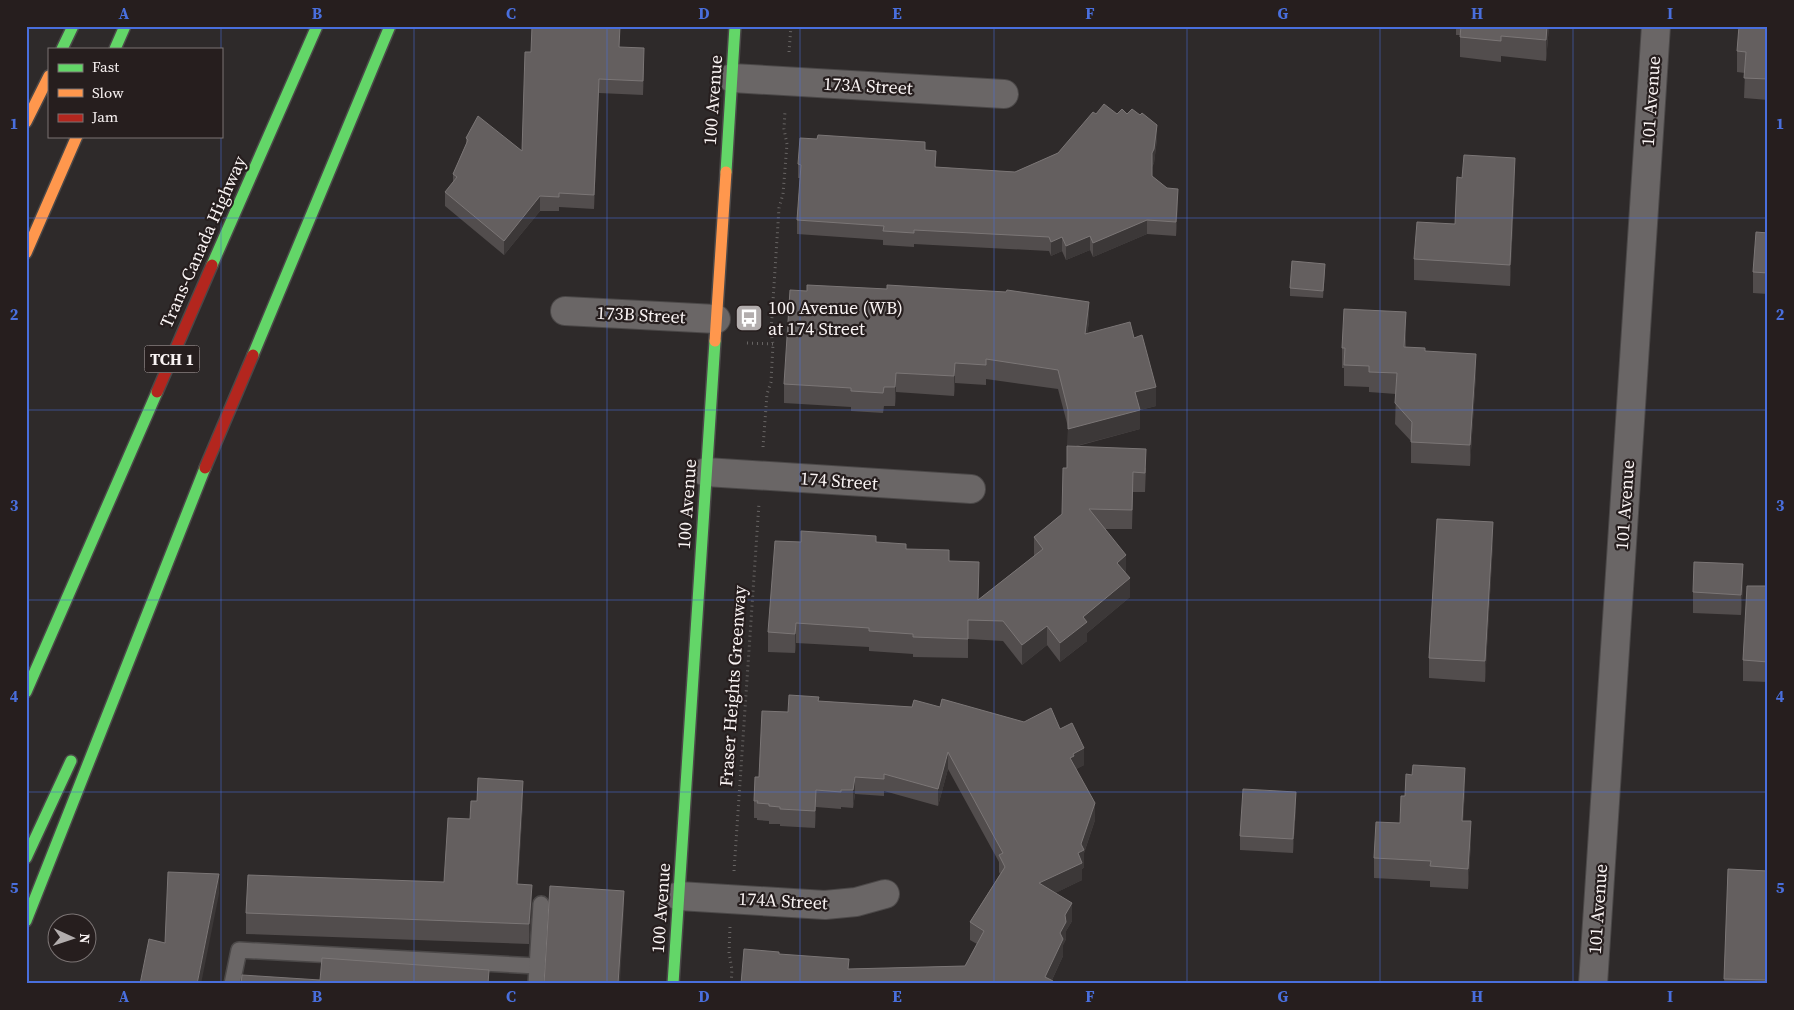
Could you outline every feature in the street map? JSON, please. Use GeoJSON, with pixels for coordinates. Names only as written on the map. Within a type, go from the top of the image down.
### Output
{"type":"FeatureCollection","features":[{"type":"Feature","properties":{"kind":"main road"},"geometry":{"type":"LineString","coordinates":[[62,48],[73,26]]}},
{"type":"Feature","properties":{"kind":"main road"},"geometry":{"type":"LineString","coordinates":[[115,48],[125,26]]}},
{"type":"Feature","properties":{"kind":"main road","name":"Trans-Canada Highway"},"geometry":{"type":"LineString","coordinates":[[26,692],[317,26]]}},
{"type":"Feature","properties":{"kind":"main road"},"geometry":{"type":"LineString","coordinates":[[26,921],[193,497],[390,26]]}},
{"type":"Feature","properties":{"kind":"main road","name":"100 Avenue"},"geometry":{"type":"LineString","coordinates":[[673,984],[735,26]]}},
{"type":"Feature","properties":{"kind":"main road"},"geometry":{"type":"LineString","coordinates":[[26,122],[48,78]]}},
{"type":"Feature","properties":{"kind":"main road"},"geometry":{"type":"LineString","coordinates":[[26,253],[76,138]]}},
{"type":"Feature","properties":{"kind":"main road"},"geometry":{"type":"LineString","coordinates":[[110,677],[193,497]]}},
{"type":"Feature","properties":{"kind":"main road"},"geometry":{"type":"LineString","coordinates":[[26,858],[76,749]]}},
{"type":"Feature","properties":{"kind":"street","name":"101 Avenue"},"geometry":{"type":"LineString","coordinates":[[1593,984],[1656,26]]}},
{"type":"Feature","properties":{"kind":"street","name":"173A Street"},"geometry":{"type":"LineString","coordinates":[[732,78],[1004,94]]}},
{"type":"Feature","properties":{"kind":"street","name":"173B Street"},"geometry":{"type":"LineString","coordinates":[[565,311],[716,319]]}},
{"type":"Feature","properties":{"kind":"street","name":"174 Street"},"geometry":{"type":"LineString","coordinates":[[706,472],[971,489]]}},
{"type":"Feature","properties":{"kind":"street","name":"174A Street"},"geometry":{"type":"LineString","coordinates":[[679,896],[825,905],[856,902],[886,894]]}},
{"type":"Feature","properties":{"kind":"lane"},"geometry":{"type":"LineString","coordinates":[[536,984],[541,904]]}},
{"type":"Feature","properties":{"kind":"lane"},"geometry":{"type":"LineString","coordinates":[[232,984],[239,950],[537,966]]}},
{"type":"Feature","properties":{"kind":"path"},"geometry":{"type":"LineString","coordinates":[[789,53],[791,26]]}},
{"type":"Feature","properties":{"kind":"path"},"geometry":{"type":"LineString","coordinates":[[763,448],[766,394],[771,382],[773,344],[771,332],[776,245],[787,144],[784,124]]}},
{"type":"Feature","properties":{"kind":"path"},"geometry":{"type":"LineString","coordinates":[[747,343],[773,344]]}},
{"type":"Feature","properties":{"kind":"path","name":"Fraser Heights Greenway"},"geometry":{"type":"LineString","coordinates":[[734,877],[760,496]]}},
{"type":"Feature","properties":{"kind":"path"},"geometry":{"type":"LineString","coordinates":[[729,944],[732,970],[730,984]]}},
{"type":"Feature","properties":{"kind":"building"},"geometry":{"type":"Polygon","coordinates":[[[532,26],[620,26],[619,47],[644,48],[643,81],[599,79],[594,195],[559,193],[559,197],[540,196],[504,241],[445,192],[457,177],[453,174],[468,140],[466,138],[478,116],[522,151],[525,52],[531,52],[532,26]]]}},
{"type":"Feature","properties":{"kind":"building"},"geometry":{"type":"Polygon","coordinates":[[[1461,26],[1547,26],[1546,40],[1501,36],[1501,41],[1460,37],[1461,26]]]}},
{"type":"Feature","properties":{"kind":"building"},"geometry":{"type":"Polygon","coordinates":[[[1739,26],[1768,26],[1768,79],[1744,78],[1746,52],[1737,51],[1739,26]]]}},
{"type":"Feature","properties":{"kind":"building"},"geometry":{"type":"Polygon","coordinates":[[[1104,104],[1117,114],[1122,109],[1127,114],[1132,109],[1140,115],[1142,113],[1157,125],[1152,153],[1152,176],[1167,188],[1178,189],[1176,222],[1147,220],[1093,243],[1090,236],[1066,246],[1062,237],[1051,242],[1049,237],[914,230],[914,233],[883,231],[884,226],[797,220],[801,165],[798,164],[800,138],[817,139],[818,135],[925,142],[925,150],[936,151],[935,167],[1015,172],[1058,153],[1093,112],[1096,114],[1104,104]]]}},
{"type":"Feature","properties":{"kind":"building"},"geometry":{"type":"Polygon","coordinates":[[[1464,155],[1515,158],[1510,265],[1414,259],[1417,222],[1455,224],[1457,177],[1462,178],[1464,155]]]}},
{"type":"Feature","properties":{"kind":"building"},"geometry":{"type":"Polygon","coordinates":[[[1756,232],[1768,233],[1768,273],[1753,272],[1756,232]]]}},
{"type":"Feature","properties":{"kind":"building"},"geometry":{"type":"Polygon","coordinates":[[[1292,261],[1325,264],[1323,291],[1290,288],[1292,261]]]}},
{"type":"Feature","properties":{"kind":"building"},"geometry":{"type":"Polygon","coordinates":[[[807,285],[887,289],[887,285],[1006,292],[1007,290],[1089,302],[1085,334],[1130,322],[1134,338],[1142,335],[1156,387],[1135,392],[1140,410],[1068,429],[1068,410],[1058,370],[986,359],[986,365],[955,363],[954,376],[896,373],[895,387],[884,387],[883,393],[851,391],[851,388],[784,384],[790,290],[807,291],[807,285]]]}},
{"type":"Feature","properties":{"kind":"building"},"geometry":{"type":"Polygon","coordinates":[[[1344,309],[1406,312],[1404,347],[1425,348],[1425,351],[1476,354],[1470,445],[1411,442],[1412,422],[1395,403],[1397,373],[1369,372],[1369,366],[1344,365],[1345,348],[1342,348],[1344,309]]]}},
{"type":"Feature","properties":{"kind":"building"},"geometry":{"type":"Polygon","coordinates":[[[1067,446],[1146,449],[1145,473],[1133,472],[1132,510],[1089,509],[1126,555],[1117,563],[1130,578],[1083,617],[1087,622],[1060,643],[1047,626],[1022,645],[1003,621],[968,620],[968,639],[913,637],[913,634],[869,631],[869,628],[796,623],[795,634],[768,632],[775,541],[801,542],[801,531],[876,536],[876,542],[906,544],[906,549],[949,550],[949,561],[979,562],[978,600],[1043,549],[1034,537],[1062,514],[1063,468],[1067,468],[1067,446]]]}},
{"type":"Feature","properties":{"kind":"building"},"geometry":{"type":"Polygon","coordinates":[[[1437,519],[1493,522],[1485,661],[1429,658],[1437,519]]]}},
{"type":"Feature","properties":{"kind":"building"},"geometry":{"type":"Polygon","coordinates":[[[1694,562],[1743,564],[1741,595],[1693,592],[1694,562]]]}},
{"type":"Feature","properties":{"kind":"building"},"geometry":{"type":"Polygon","coordinates":[[[1747,586],[1768,586],[1768,662],[1743,660],[1747,586]]]}},
{"type":"Feature","properties":{"kind":"building"},"geometry":{"type":"Polygon","coordinates":[[[789,695],[819,697],[818,701],[912,707],[914,700],[940,707],[942,699],[1024,722],[1051,708],[1060,729],[1072,723],[1084,748],[1073,754],[1074,756],[1070,758],[1095,803],[1081,844],[1084,850],[1078,853],[1082,863],[1039,883],[1072,903],[1065,915],[1066,922],[1060,933],[1063,939],[1045,977],[1053,981],[1051,984],[741,984],[744,949],[779,952],[779,954],[849,959],[848,969],[965,966],[984,931],[970,922],[1005,867],[999,855],[1003,853],[948,752],[938,789],[884,774],[884,779],[855,777],[853,790],[841,790],[841,792],[816,790],[815,811],[780,809],[780,807],[754,801],[755,777],[759,777],[762,711],[788,712],[789,695]]]}},
{"type":"Feature","properties":{"kind":"building"},"geometry":{"type":"Polygon","coordinates":[[[1413,765],[1465,768],[1462,821],[1471,821],[1468,869],[1430,866],[1431,861],[1374,858],[1376,822],[1400,823],[1401,796],[1405,796],[1406,774],[1412,775],[1413,765]]]}},
{"type":"Feature","properties":{"kind":"building"},"geometry":{"type":"Polygon","coordinates":[[[478,778],[523,781],[517,884],[532,885],[529,924],[246,913],[248,875],[444,882],[448,818],[470,819],[471,801],[477,801],[478,778]]]}},
{"type":"Feature","properties":{"kind":"building"},"geometry":{"type":"Polygon","coordinates":[[[1243,789],[1296,792],[1293,839],[1240,836],[1243,789]]]}},
{"type":"Feature","properties":{"kind":"building"},"geometry":{"type":"Polygon","coordinates":[[[1728,869],[1768,871],[1768,980],[1724,979],[1728,869]]]}},
{"type":"Feature","properties":{"kind":"building"},"geometry":{"type":"Polygon","coordinates":[[[168,872],[219,874],[197,984],[140,984],[149,939],[165,943],[168,872]]]}},
{"type":"Feature","properties":{"kind":"building"},"geometry":{"type":"Polygon","coordinates":[[[550,886],[624,891],[618,984],[544,984],[550,886]]]}},
{"type":"Feature","properties":{"kind":"building"},"geometry":{"type":"Polygon","coordinates":[[[322,958],[489,970],[488,984],[241,984],[242,975],[320,980],[322,958]]]}},
{"type":"Feature","properties":{"kind":"traffic: fast"},"geometry":{"type":"LineString","coordinates":[[62,48],[73,26]]}},
{"type":"Feature","properties":{"kind":"traffic: fast"},"geometry":{"type":"LineString","coordinates":[[115,48],[125,26]]}},
{"type":"Feature","properties":{"kind":"traffic: fast"},"geometry":{"type":"LineString","coordinates":[[212,265],[317,26]]}},
{"type":"Feature","properties":{"kind":"traffic: fast"},"geometry":{"type":"LineString","coordinates":[[253,355],[390,26]]}},
{"type":"Feature","properties":{"kind":"traffic: fast"},"geometry":{"type":"LineString","coordinates":[[726,172],[735,26]]}},
{"type":"Feature","properties":{"kind":"traffic: fast"},"geometry":{"type":"LineString","coordinates":[[673,984],[715,341]]}},
{"type":"Feature","properties":{"kind":"traffic: fast"},"geometry":{"type":"LineString","coordinates":[[26,692],[157,392]]}},
{"type":"Feature","properties":{"kind":"traffic: fast"},"geometry":{"type":"LineString","coordinates":[[26,921],[205,468]]}},
{"type":"Feature","properties":{"kind":"traffic: fast"},"geometry":{"type":"LineString","coordinates":[[26,858],[71,761]]}},
{"type":"Feature","properties":{"kind":"traffic: slow"},"geometry":{"type":"LineString","coordinates":[[26,122],[48,78]]}},
{"type":"Feature","properties":{"kind":"traffic: slow"},"geometry":{"type":"LineString","coordinates":[[26,253],[76,138]]}},
{"type":"Feature","properties":{"kind":"traffic: slow"},"geometry":{"type":"LineString","coordinates":[[715,341],[726,172]]}},
{"type":"Feature","properties":{"kind":"traffic: jam"},"geometry":{"type":"LineString","coordinates":[[157,392],[212,265]]}},
{"type":"Feature","properties":{"kind":"traffic: jam"},"geometry":{"type":"LineString","coordinates":[[205,468],[253,355]]}},
{"type":"Feature","properties":{"kind":"place","name":"100 Avenue (WB) at 174 Street"},"geometry":{"type":"Point","coordinates":[749,318]}}]}
